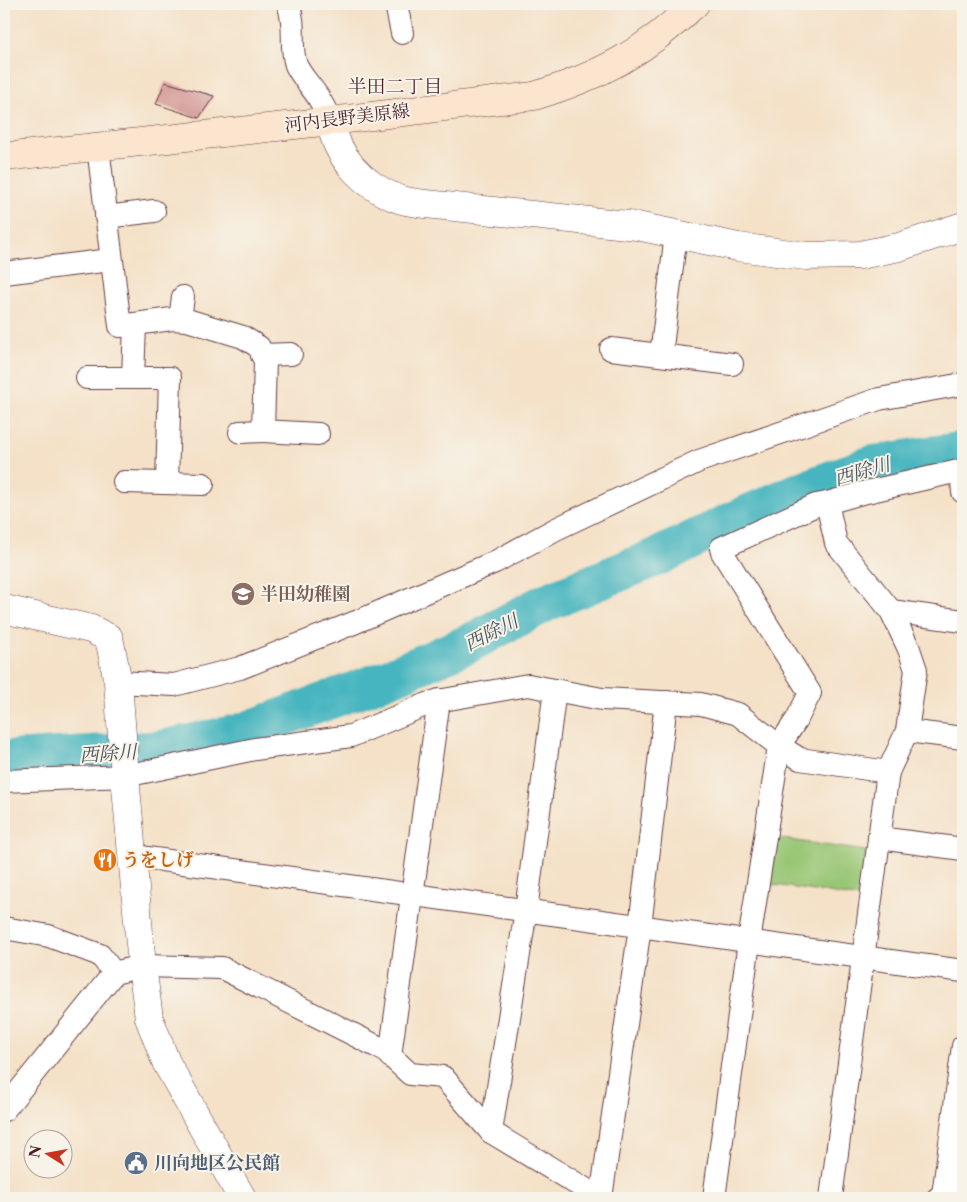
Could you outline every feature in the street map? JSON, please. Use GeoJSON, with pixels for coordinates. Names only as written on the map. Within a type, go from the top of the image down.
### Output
{"type":"FeatureCollection","features":[{"type":"Feature","properties":{"kind":"main road","name":"河内長野美原線"},"geometry":{"type":"LineString","coordinates":[[4,157],[331,121],[534,96],[596,74],[626,58],[657,38],[695,4]]}},
{"type":"Feature","properties":{"kind":"street"},"geometry":{"type":"LineString","coordinates":[[288,4],[292,13],[293,52],[297,66],[318,97],[331,121],[333,134],[342,153],[349,164],[370,185],[397,199],[426,204],[637,226],[738,247],[806,256],[860,255],[899,247],[963,226]]}},
{"type":"Feature","properties":{"kind":"street"},"geometry":{"type":"LineString","coordinates":[[396,4],[402,33]]}},
{"type":"Feature","properties":{"kind":"street"},"geometry":{"type":"LineString","coordinates":[[98,147],[120,326],[180,319],[221,329],[243,337],[259,347],[264,361],[263,431]]}},
{"type":"Feature","properties":{"kind":"street"},"geometry":{"type":"LineString","coordinates":[[106,218],[154,211]]}},
{"type":"Feature","properties":{"kind":"street"},"geometry":{"type":"LineString","coordinates":[[661,355],[676,234]]}},
{"type":"Feature","properties":{"kind":"street"},"geometry":{"type":"LineString","coordinates":[[4,273],[111,260]]}},
{"type":"Feature","properties":{"kind":"street"},"geometry":{"type":"LineString","coordinates":[[180,319],[183,297]]}},
{"type":"Feature","properties":{"kind":"street"},"geometry":{"type":"LineString","coordinates":[[133,378],[135,324]]}},
{"type":"Feature","properties":{"kind":"street"},"geometry":{"type":"LineString","coordinates":[[610,348],[732,364]]}},
{"type":"Feature","properties":{"kind":"street"},"geometry":{"type":"LineString","coordinates":[[262,355],[291,354]]}},
{"type":"Feature","properties":{"kind":"street"},"geometry":{"type":"LineString","coordinates":[[87,378],[170,378],[167,483]]}},
{"type":"Feature","properties":{"kind":"street"},"geometry":{"type":"LineString","coordinates":[[119,690],[174,685],[240,668],[356,622],[495,562],[556,529],[699,461],[879,400],[963,384]]}},
{"type":"Feature","properties":{"kind":"street"},"geometry":{"type":"LineString","coordinates":[[240,432],[263,431],[318,434]]}},
{"type":"Feature","properties":{"kind":"street"},"geometry":{"type":"LineString","coordinates":[[714,1198],[749,942],[779,746],[797,719],[810,693],[721,548],[807,509],[827,503],[862,493],[962,478]]}},
{"type":"Feature","properties":{"kind":"street"},"geometry":{"type":"LineString","coordinates":[[124,482],[203,484]]}},
{"type":"Feature","properties":{"kind":"street"},"geometry":{"type":"LineString","coordinates":[[827,503],[836,544],[891,611],[909,648],[916,670],[907,731],[888,772],[831,1198]]}},
{"type":"Feature","properties":{"kind":"street"},"geometry":{"type":"LineString","coordinates":[[4,609],[91,629],[109,638],[119,690],[124,768],[148,1018],[166,1062],[242,1198]]}},
{"type":"Feature","properties":{"kind":"street"},"geometry":{"type":"LineString","coordinates":[[891,611],[963,621]]}},
{"type":"Feature","properties":{"kind":"street"},"geometry":{"type":"LineString","coordinates":[[4,781],[124,768],[350,736],[432,702],[528,685],[602,699],[701,704],[738,714],[779,746],[800,759],[888,772]]}},
{"type":"Feature","properties":{"kind":"street"},"geometry":{"type":"LineString","coordinates":[[492,1132],[526,910],[555,690]]}},
{"type":"Feature","properties":{"kind":"street"},"geometry":{"type":"LineString","coordinates":[[390,1056],[439,700]]}},
{"type":"Feature","properties":{"kind":"street"},"geometry":{"type":"LineString","coordinates":[[4,1110],[114,973],[142,966],[222,968],[384,1050],[410,1074],[443,1077],[492,1132],[600,1198],[640,927],[666,702]]}},
{"type":"Feature","properties":{"kind":"street"},"geometry":{"type":"LineString","coordinates":[[907,731],[963,738]]}},
{"type":"Feature","properties":{"kind":"street"},"geometry":{"type":"LineString","coordinates":[[879,838],[963,849]]}},
{"type":"Feature","properties":{"kind":"street"},"geometry":{"type":"LineString","coordinates":[[133,856],[963,972]]}},
{"type":"Feature","properties":{"kind":"street"},"geometry":{"type":"LineString","coordinates":[[4,928],[49,936],[100,955],[114,973]]}},
{"type":"Feature","properties":{"kind":"street"},"geometry":{"type":"LineString","coordinates":[[941,1197],[963,1046]]}},
{"type":"Feature","properties":{"kind":"street"},"geometry":{"type":"LineString","coordinates":[[941,1197],[963,1182]]}},
{"type":"Feature","properties":{"kind":"green space"},"geometry":{"type":"Polygon","coordinates":[[[776,838],[866,851],[860,898],[769,884],[776,838]]]}},
{"type":"Feature","properties":{"kind":"building"},"geometry":{"type":"Polygon","coordinates":[[[165,82],[214,96],[199,118],[156,104],[165,82]]]}},
{"type":"Feature","properties":{"kind":"waterway","name":"西除川"},"geometry":{"type":"LineString","coordinates":[[4,760],[158,750],[240,733],[389,678],[468,644],[547,602],[657,557],[798,492],[871,465],[963,451]]}},
{"type":"Feature","properties":{"kind":"place","name":"半田幼稚園"},"geometry":{"type":"Point","coordinates":[243,594]}},
{"type":"Feature","properties":{"kind":"place","name":"うをしげ"},"geometry":{"type":"Point","coordinates":[105,860]}},
{"type":"Feature","properties":{"kind":"place","name":"川向地区公民館"},"geometry":{"type":"Point","coordinates":[136,1163]}},
{"type":"Feature","properties":{"kind":"district","name":"半田二丁目"},"geometry":{"type":"Point","coordinates":[395,86]}}]}
